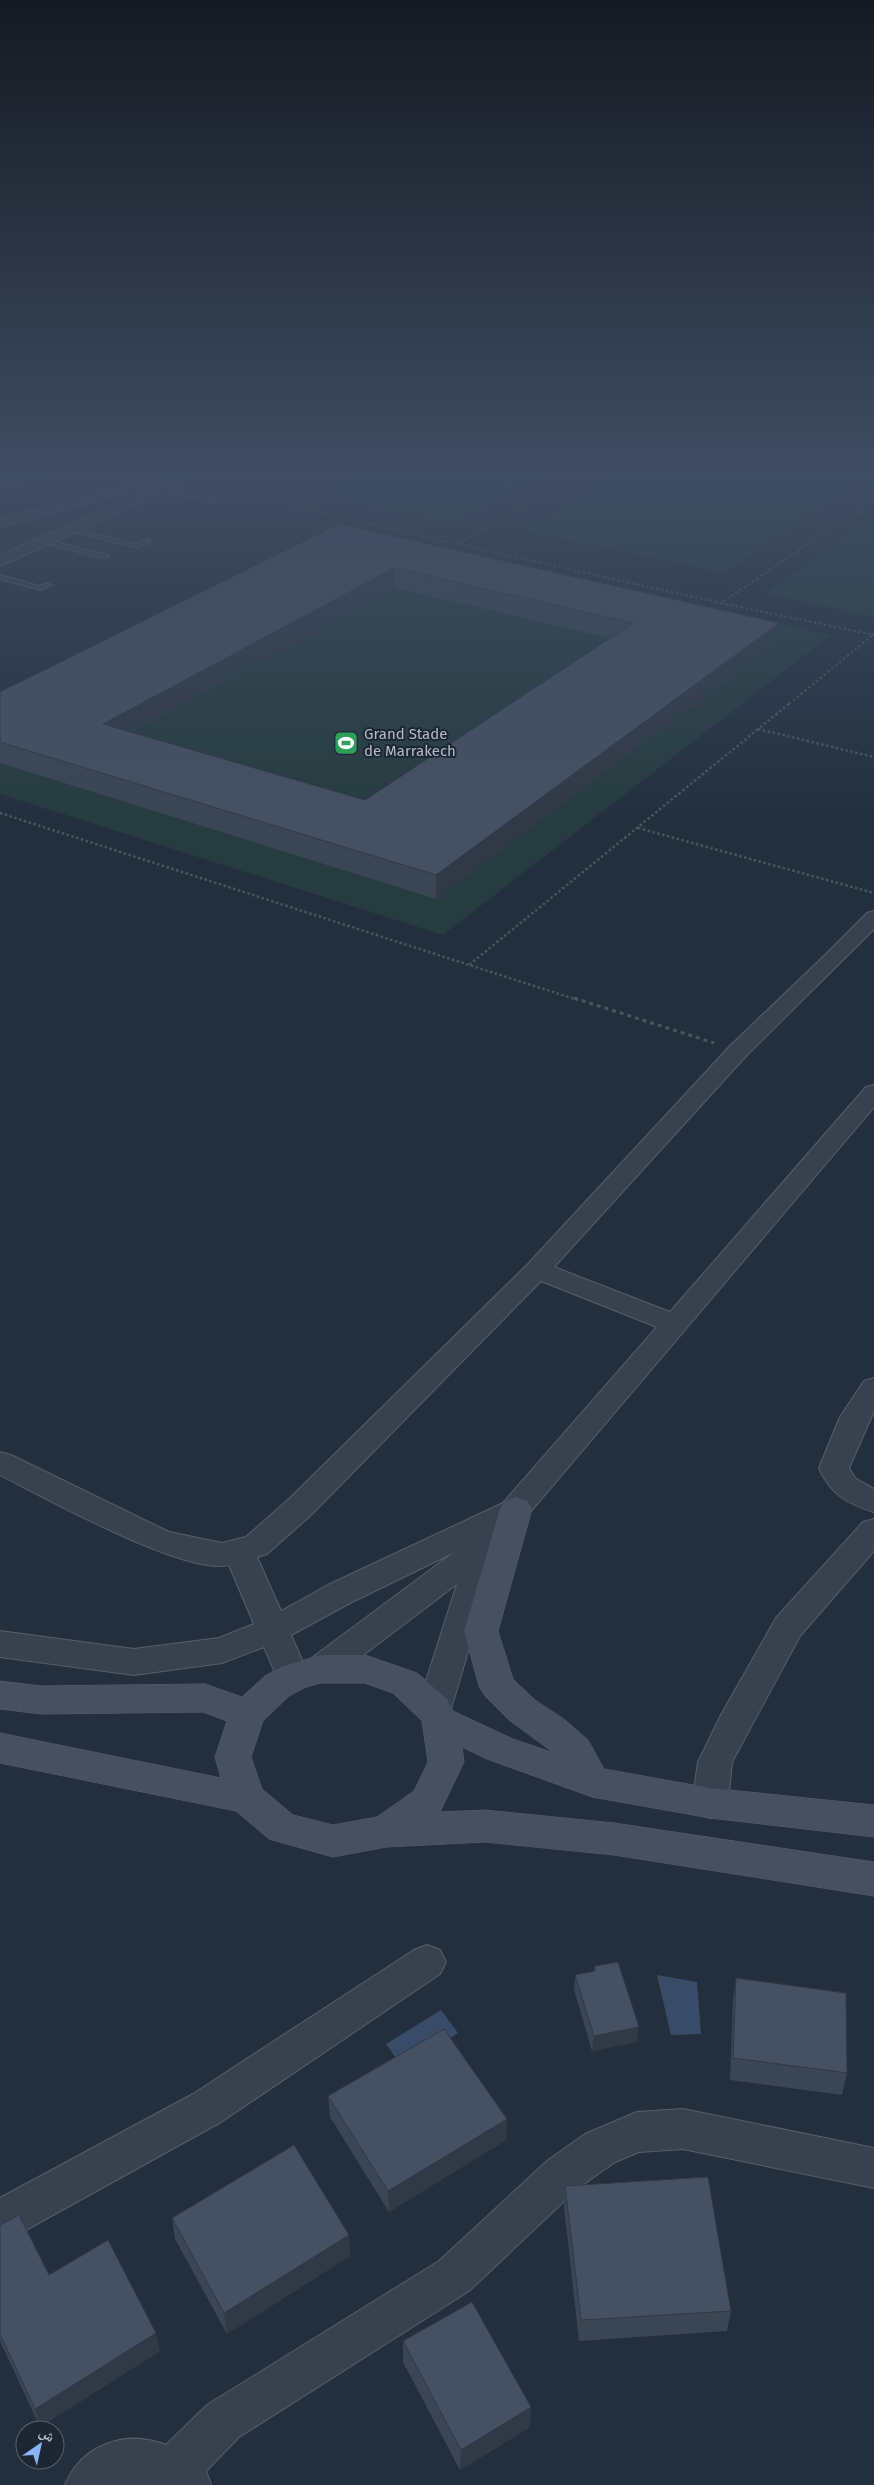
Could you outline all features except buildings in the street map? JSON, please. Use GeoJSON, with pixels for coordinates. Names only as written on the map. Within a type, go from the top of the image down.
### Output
{"type":"FeatureCollection","features":[{"type":"Feature","properties":{"kind":"street"},"geometry":{"type":"LineString","coordinates":[[0,1462],[159,1540],[193,1550],[222,1554],[256,1546],[300,1507],[537,1270],[738,1051],[830,963],[874,917]]}},
{"type":"Feature","properties":{"kind":"street"},"geometry":{"type":"LineString","coordinates":[[246,1798],[233,1757],[247,1714],[276,1686],[307,1673],[484,1546],[874,1092]]}},
{"type":"Feature","properties":{"kind":"street"},"geometry":{"type":"LineString","coordinates":[[537,1270],[675,1324]]}},
{"type":"Feature","properties":{"kind":"street"},"geometry":{"type":"LineString","coordinates":[[874,1388],[855,1417],[834,1468],[839,1482],[855,1493],[874,1501]]}},
{"type":"Feature","properties":{"kind":"street"},"geometry":{"type":"LineString","coordinates":[[0,1644],[134,1662],[222,1650],[273,1630],[339,1594],[516,1510]]}},
{"type":"Feature","properties":{"kind":"street"},"geometry":{"type":"LineString","coordinates":[[516,1510],[481,1631],[497,1686],[522,1710],[552,1730],[575,1750],[592,1782]]}},
{"type":"Feature","properties":{"kind":"street"},"geometry":{"type":"LineString","coordinates":[[710,1803],[715,1762],[788,1627],[874,1530]]}},
{"type":"Feature","properties":{"kind":"street"},"geometry":{"type":"LineString","coordinates":[[386,1830],[427,1802],[446,1762],[437,1715],[484,1546]]}},
{"type":"Feature","properties":{"kind":"street"},"geometry":{"type":"LineString","coordinates":[[238,1550],[273,1630],[307,1673]]}},
{"type":"Feature","properties":{"kind":"street"},"geometry":{"type":"LineString","coordinates":[[307,1673],[365,1669],[405,1683],[437,1715],[500,1749],[592,1782],[710,1803],[874,1821]]}},
{"type":"Feature","properties":{"kind":"street"},"geometry":{"type":"LineString","coordinates":[[0,1695],[41,1700],[205,1698],[247,1714]]}},
{"type":"Feature","properties":{"kind":"street"},"geometry":{"type":"LineString","coordinates":[[0,1748],[246,1798],[282,1828],[333,1840],[386,1830],[485,1826],[614,1839],[874,1878]]}},
{"type":"Feature","properties":{"kind":"street"},"geometry":{"type":"LineString","coordinates":[[0,2221],[207,2108],[427,1962]]}},
{"type":"Feature","properties":{"kind":"street"},"geometry":{"type":"LineString","coordinates":[[88,2485],[110,2467],[132,2460],[154,2461],[181,2477],[222,2421],[454,2276],[562,2175],[600,2148],[637,2132],[683,2129],[874,2168]]}},
{"type":"Feature","properties":{"kind":"path"},"geometry":{"type":"LineString","coordinates":[[653,588],[874,635]]}},
{"type":"Feature","properties":{"kind":"path"},"geometry":{"type":"LineString","coordinates":[[721,603],[743,588]]}},
{"type":"Feature","properties":{"kind":"path"},"geometry":{"type":"LineString","coordinates":[[469,965],[757,728],[874,635]]}},
{"type":"Feature","properties":{"kind":"path"},"geometry":{"type":"LineString","coordinates":[[757,728],[874,757]]}},
{"type":"Feature","properties":{"kind":"path"},"geometry":{"type":"LineString","coordinates":[[0,813],[738,1051]]}},
{"type":"Feature","properties":{"kind":"path"},"geometry":{"type":"LineString","coordinates":[[637,828],[874,893]]}},
{"type":"Feature","properties":{"kind":"green space","name":"Grand Stade de Marrakech"},"geometry":{"type":"Polygon","coordinates":[[[211,588],[620,588],[831,635],[443,935],[0,794],[0,692],[211,588]]]}},
{"type":"Feature","properties":{"kind":"green space"},"geometry":{"type":"Polygon","coordinates":[[[772,588],[874,588],[874,617],[765,593],[772,588]]]}},
{"type":"Feature","properties":{"kind":"water"},"geometry":{"type":"Polygon","coordinates":[[[657,1975],[697,1982],[701,2034],[671,2035],[657,1975]]]}},
{"type":"Feature","properties":{"kind":"water"},"geometry":{"type":"Polygon","coordinates":[[[441,2010],[458,2033],[403,2068],[386,2044],[441,2010]]]}},
{"type":"Feature","properties":{"kind":"place","name":"Grand Stade de Marrakech"},"geometry":{"type":"Point","coordinates":[346,743]}}]}
